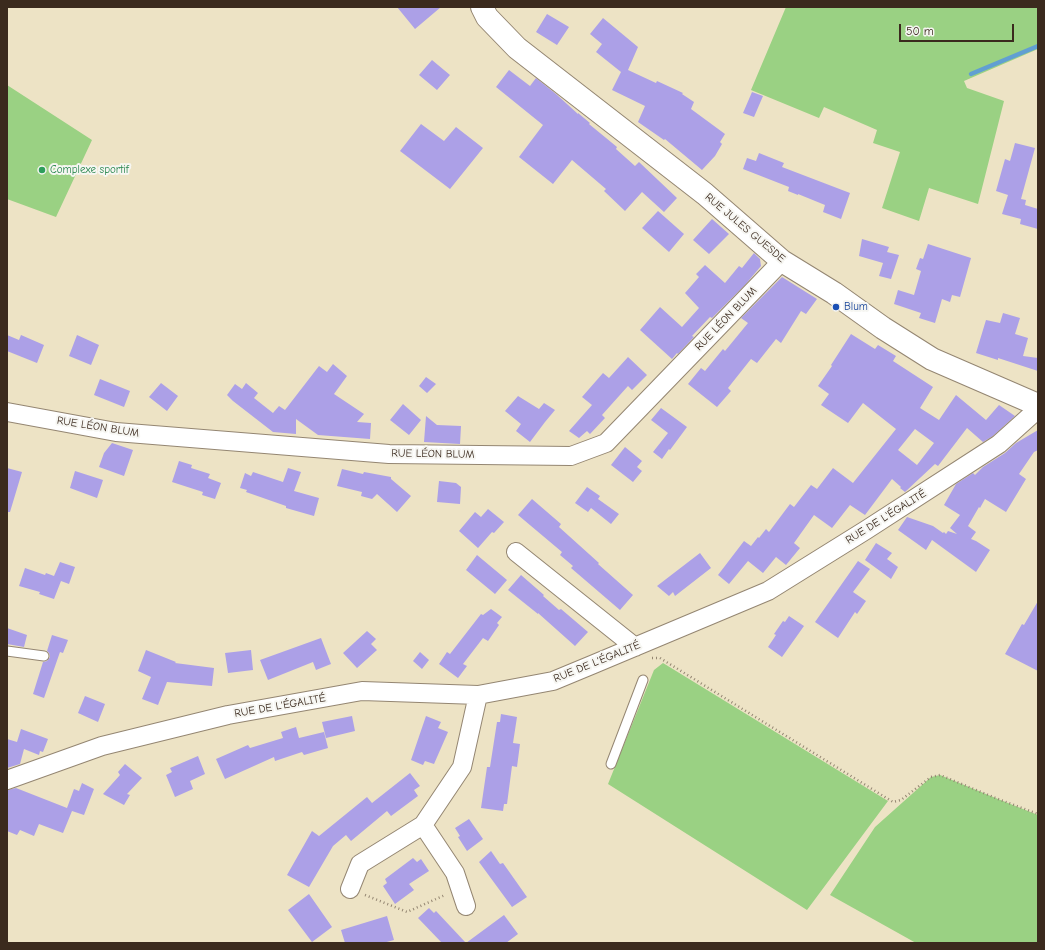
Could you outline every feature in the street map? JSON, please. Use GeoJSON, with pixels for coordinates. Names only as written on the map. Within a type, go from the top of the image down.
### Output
{"type":"FeatureCollection","features":[{"type":"Feature","properties":{"kind":"street","name":"RUE JULES GUESDE"},"geometry":{"type":"LineString","coordinates":[[482,7],[487,17],[518,48],[705,194],[782,261],[834,293],[883,328],[932,359],[1038,405]]}},
{"type":"Feature","properties":{"kind":"street","name":"RUE LÉON BLUM"},"geometry":{"type":"LineString","coordinates":[[7,412],[116,432],[381,453],[570,456],[606,443],[782,261]]}},
{"type":"Feature","properties":{"kind":"street","name":"RUE DE L'ÉGALITÉ"},"geometry":{"type":"LineString","coordinates":[[7,780],[102,746],[228,715],[362,691],[478,694],[553,681],[768,590],[866,530],[999,444],[1038,409]]}},
{"type":"Feature","properties":{"kind":"street"},"geometry":{"type":"LineString","coordinates":[[516,552],[635,647]]}},
{"type":"Feature","properties":{"kind":"street"},"geometry":{"type":"LineString","coordinates":[[350,889],[360,864],[423,825],[462,767],[478,694]]}},
{"type":"Feature","properties":{"kind":"street"},"geometry":{"type":"LineString","coordinates":[[423,825],[455,873],[466,906]]}},
{"type":"Feature","properties":{"kind":"lane"},"geometry":{"type":"LineString","coordinates":[[7,651],[44,656]]}},
{"type":"Feature","properties":{"kind":"lane"},"geometry":{"type":"LineString","coordinates":[[611,764],[642,680]]}},
{"type":"Feature","properties":{"kind":"path"},"geometry":{"type":"LineString","coordinates":[[651,658],[660,658],[893,802],[901,800],[931,777],[940,775],[1038,814]]}},
{"type":"Feature","properties":{"kind":"path"},"geometry":{"type":"LineString","coordinates":[[350,889],[407,912],[460,888]]}},
{"type":"Feature","properties":{"kind":"green space"},"geometry":{"type":"Polygon","coordinates":[[[786,7],[1038,7],[1038,49],[964,81],[967,88],[1004,101],[978,204],[929,188],[919,221],[882,208],[900,152],[873,143],[877,130],[824,107],[819,118],[751,90],[786,7]]]}},
{"type":"Feature","properties":{"kind":"green space","name":"Complexe sportif"},"geometry":{"type":"Polygon","coordinates":[[[7,85],[92,140],[56,217],[7,199],[7,85]]]}},
{"type":"Feature","properties":{"kind":"green space"},"geometry":{"type":"Polygon","coordinates":[[[663,663],[888,801],[807,910],[608,784],[654,670],[663,663]]]}},
{"type":"Feature","properties":{"kind":"green space"},"geometry":{"type":"Polygon","coordinates":[[[940,775],[1038,815],[1038,943],[916,943],[830,895],[875,827],[931,777],[940,775]]]}},
{"type":"Feature","properties":{"kind":"building"},"geometry":{"type":"Polygon","coordinates":[[[397,7],[441,7],[415,29],[397,7]]]}},
{"type":"Feature","properties":{"kind":"building"},"geometry":{"type":"Polygon","coordinates":[[[547,14],[569,27],[557,45],[536,32],[547,14]]]}},
{"type":"Feature","properties":{"kind":"building"},"geometry":{"type":"Polygon","coordinates":[[[603,18],[638,47],[628,70],[683,93],[682,94],[694,102],[691,109],[725,134],[720,142],[722,144],[715,156],[702,170],[665,139],[664,140],[638,122],[645,106],[612,90],[621,72],[596,52],[602,44],[590,34],[603,18]]]}},
{"type":"Feature","properties":{"kind":"building"},"geometry":{"type":"Polygon","coordinates":[[[432,60],[450,75],[437,90],[419,75],[432,60]]]}},
{"type":"Feature","properties":{"kind":"building"},"geometry":{"type":"Polygon","coordinates":[[[509,70],[530,86],[536,78],[617,147],[616,149],[635,166],[639,162],[677,198],[664,212],[642,192],[625,211],[604,191],[606,189],[572,160],[553,184],[519,157],[543,125],[496,87],[509,70]]]}},
{"type":"Feature","properties":{"kind":"building"},"geometry":{"type":"Polygon","coordinates":[[[752,92],[763,96],[754,117],[743,113],[752,92]]]}},
{"type":"Feature","properties":{"kind":"building"},"geometry":{"type":"Polygon","coordinates":[[[421,124],[444,141],[456,127],[483,148],[450,189],[400,151],[421,124]]]}},
{"type":"Feature","properties":{"kind":"building"},"geometry":{"type":"Polygon","coordinates":[[[1015,143],[1035,148],[1021,199],[1026,200],[1025,205],[1038,209],[1038,229],[1020,224],[1021,219],[1002,214],[1008,195],[996,191],[1005,159],[1010,161],[1015,143]]]}},
{"type":"Feature","properties":{"kind":"building"},"geometry":{"type":"Polygon","coordinates":[[[759,153],[784,163],[782,167],[850,193],[841,219],[823,212],[825,205],[788,191],[789,187],[743,169],[747,158],[756,161],[759,153]]]}},
{"type":"Feature","properties":{"kind":"building"},"geometry":{"type":"Polygon","coordinates":[[[658,211],[684,234],[669,252],[642,228],[658,211]]]}},
{"type":"Feature","properties":{"kind":"building"},"geometry":{"type":"Polygon","coordinates":[[[712,219],[729,234],[709,254],[693,240],[712,219]]]}},
{"type":"Feature","properties":{"kind":"building"},"geometry":{"type":"Polygon","coordinates":[[[862,239],[889,247],[887,252],[899,255],[891,279],[879,276],[883,263],[859,256],[862,239]]]}},
{"type":"Feature","properties":{"kind":"building"},"geometry":{"type":"Polygon","coordinates":[[[928,244],[971,258],[960,297],[952,295],[950,302],[942,299],[935,323],[919,318],[921,313],[894,304],[898,290],[914,295],[921,271],[916,269],[920,258],[923,259],[928,244]]]}},
{"type":"Feature","properties":{"kind":"building"},"geometry":{"type":"Polygon","coordinates":[[[754,253],[760,259],[761,266],[745,285],[712,318],[710,317],[692,336],[694,337],[672,359],[640,330],[660,307],[682,327],[699,308],[685,293],[699,277],[696,274],[705,265],[725,283],[739,266],[742,268],[754,253]]]}},
{"type":"Feature","properties":{"kind":"building"},"geometry":{"type":"Polygon","coordinates":[[[782,277],[817,299],[806,314],[801,311],[781,343],[776,339],[757,363],[751,359],[728,388],[731,391],[717,407],[688,384],[701,368],[705,371],[723,349],[725,351],[748,323],[741,318],[782,277]]]}},
{"type":"Feature","properties":{"kind":"building"},"geometry":{"type":"Polygon","coordinates":[[[1003,313],[1020,318],[1015,334],[1028,338],[1023,356],[1038,358],[1038,371],[998,358],[998,360],[976,353],[986,320],[1000,323],[1003,313]]]}},
{"type":"Feature","properties":{"kind":"building"},"geometry":{"type":"Polygon","coordinates":[[[851,334],[875,349],[878,345],[896,356],[893,361],[933,387],[920,408],[939,420],[956,395],[986,420],[999,405],[1015,416],[993,436],[983,442],[967,428],[938,466],[935,464],[905,492],[892,479],[865,515],[850,505],[832,528],[814,515],[794,543],[800,548],[786,565],[776,557],[763,573],[748,561],[729,584],[718,575],[744,541],[751,546],[766,529],[769,532],[790,504],[794,507],[811,485],[817,489],[833,468],[853,483],[896,429],[863,403],[848,423],[821,405],[829,394],[818,386],[832,366],[831,365],[851,334]],[[915,429],[898,450],[917,465],[934,443],[915,429]]]}},
{"type":"Feature","properties":{"kind":"building"},"geometry":{"type":"Polygon","coordinates":[[[7,335],[19,340],[21,335],[44,345],[37,363],[7,351],[7,335]]]}},
{"type":"Feature","properties":{"kind":"building"},"geometry":{"type":"Polygon","coordinates":[[[77,335],[99,345],[91,365],[69,356],[77,335]]]}},
{"type":"Feature","properties":{"kind":"building"},"geometry":{"type":"Polygon","coordinates":[[[628,357],[647,375],[632,390],[628,386],[602,415],[605,418],[590,434],[587,431],[579,438],[569,431],[592,405],[582,397],[603,373],[609,378],[628,357]]]}},
{"type":"Feature","properties":{"kind":"building"},"geometry":{"type":"Polygon","coordinates":[[[333,364],[347,376],[334,394],[364,414],[357,422],[371,423],[370,439],[318,435],[296,419],[296,434],[273,432],[227,395],[235,384],[242,389],[246,383],[258,393],[254,398],[273,413],[279,406],[285,410],[319,366],[327,372],[333,364]]]}},
{"type":"Feature","properties":{"kind":"building"},"geometry":{"type":"Polygon","coordinates":[[[426,377],[436,384],[427,393],[419,386],[426,377]]]}},
{"type":"Feature","properties":{"kind":"building"},"geometry":{"type":"Polygon","coordinates":[[[100,379],[130,391],[124,407],[94,395],[100,379]]]}},
{"type":"Feature","properties":{"kind":"building"},"geometry":{"type":"Polygon","coordinates":[[[161,383],[178,396],[167,411],[149,397],[161,383]]]}},
{"type":"Feature","properties":{"kind":"building"},"geometry":{"type":"Polygon","coordinates":[[[518,396],[539,409],[544,403],[555,410],[530,442],[516,431],[521,424],[505,411],[518,396]]]}},
{"type":"Feature","properties":{"kind":"building"},"geometry":{"type":"Polygon","coordinates":[[[403,404],[421,420],[409,435],[390,420],[403,404]]]}},
{"type":"Feature","properties":{"kind":"building"},"geometry":{"type":"Polygon","coordinates":[[[661,408],[687,427],[662,459],[653,452],[668,433],[651,420],[661,408]]]}},
{"type":"Feature","properties":{"kind":"building"},"geometry":{"type":"Polygon","coordinates":[[[426,416],[437,425],[461,426],[460,444],[424,442],[426,416]]]}},
{"type":"Feature","properties":{"kind":"building"},"geometry":{"type":"Polygon","coordinates":[[[1038,430],[1038,450],[1034,452],[1019,474],[1026,479],[1006,512],[985,499],[968,526],[976,532],[971,539],[990,550],[976,572],[932,540],[926,550],[898,530],[907,517],[933,526],[943,533],[944,532],[946,534],[948,531],[957,534],[950,528],[960,515],[944,505],[956,484],[973,473],[975,475],[983,467],[1005,453],[1016,443],[1038,430]]]}},
{"type":"Feature","properties":{"kind":"building"},"geometry":{"type":"Polygon","coordinates":[[[112,443],[133,450],[124,476],[99,467],[104,453],[112,443]]]}},
{"type":"Feature","properties":{"kind":"building"},"geometry":{"type":"Polygon","coordinates":[[[625,447],[642,461],[637,467],[642,471],[633,482],[611,465],[625,447]]]}},
{"type":"Feature","properties":{"kind":"building"},"geometry":{"type":"Polygon","coordinates":[[[179,461],[192,465],[191,468],[210,474],[208,478],[221,483],[215,499],[202,495],[203,492],[172,482],[179,461]]]}},
{"type":"Feature","properties":{"kind":"building"},"geometry":{"type":"Polygon","coordinates":[[[7,468],[22,472],[10,512],[7,512],[7,468]]]}},
{"type":"Feature","properties":{"kind":"building"},"geometry":{"type":"Polygon","coordinates":[[[288,468],[301,472],[294,491],[319,498],[314,516],[286,508],[286,506],[246,492],[247,490],[240,488],[245,473],[251,476],[253,472],[283,482],[288,468]]]}},
{"type":"Feature","properties":{"kind":"building"},"geometry":{"type":"Polygon","coordinates":[[[342,469],[363,474],[364,472],[391,477],[391,479],[411,496],[397,512],[377,494],[372,499],[361,496],[362,492],[337,486],[342,469]]]}},
{"type":"Feature","properties":{"kind":"building"},"geometry":{"type":"Polygon","coordinates":[[[75,471],[103,480],[97,498],[70,488],[75,471]]]}},
{"type":"Feature","properties":{"kind":"building"},"geometry":{"type":"Polygon","coordinates":[[[439,481],[456,483],[461,487],[460,504],[437,502],[439,481]]]}},
{"type":"Feature","properties":{"kind":"building"},"geometry":{"type":"Polygon","coordinates":[[[587,487],[600,496],[598,499],[619,514],[611,524],[591,508],[588,512],[575,503],[587,487]]]}},
{"type":"Feature","properties":{"kind":"building"},"geometry":{"type":"Polygon","coordinates":[[[532,499],[561,524],[559,527],[633,595],[620,610],[571,568],[573,566],[560,555],[562,552],[518,515],[532,499]]]}},
{"type":"Feature","properties":{"kind":"building"},"geometry":{"type":"Polygon","coordinates":[[[488,509],[504,522],[494,533],[492,532],[478,548],[459,531],[475,512],[481,517],[488,509]]]}},
{"type":"Feature","properties":{"kind":"building"},"geometry":{"type":"Polygon","coordinates":[[[876,543],[892,553],[887,559],[898,567],[891,579],[865,560],[876,543]]]}},
{"type":"Feature","properties":{"kind":"building"},"geometry":{"type":"Polygon","coordinates":[[[700,553],[711,568],[675,596],[673,592],[669,596],[657,586],[700,553]]]}},
{"type":"Feature","properties":{"kind":"building"},"geometry":{"type":"Polygon","coordinates":[[[477,555],[507,580],[495,594],[466,570],[477,555]]]}},
{"type":"Feature","properties":{"kind":"building"},"geometry":{"type":"Polygon","coordinates":[[[858,561],[870,569],[853,592],[866,601],[857,614],[855,612],[838,638],[815,622],[858,561]]]}},
{"type":"Feature","properties":{"kind":"building"},"geometry":{"type":"Polygon","coordinates":[[[60,562],[75,567],[69,584],[61,581],[54,599],[39,594],[40,592],[19,586],[25,568],[45,575],[46,573],[54,576],[60,562]]]}},
{"type":"Feature","properties":{"kind":"building"},"geometry":{"type":"Polygon","coordinates":[[[521,575],[559,610],[561,609],[588,632],[575,646],[538,613],[508,590],[521,575]]]}},
{"type":"Feature","properties":{"kind":"building"},"geometry":{"type":"Polygon","coordinates":[[[1038,601],[1038,671],[1005,654],[1022,624],[1024,625],[1038,601]]]}},
{"type":"Feature","properties":{"kind":"building"},"geometry":{"type":"Polygon","coordinates":[[[491,609],[502,617],[497,623],[499,625],[488,641],[483,638],[463,664],[467,666],[458,678],[439,664],[447,652],[450,654],[481,614],[483,615],[491,609]]]}},
{"type":"Feature","properties":{"kind":"building"},"geometry":{"type":"Polygon","coordinates":[[[789,616],[804,626],[782,657],[768,647],[776,635],[774,634],[783,621],[785,622],[789,616]]]}},
{"type":"Feature","properties":{"kind":"building"},"geometry":{"type":"Polygon","coordinates":[[[7,628],[27,635],[24,647],[7,644],[7,628]]]}},
{"type":"Feature","properties":{"kind":"building"},"geometry":{"type":"Polygon","coordinates":[[[367,631],[376,639],[371,644],[377,650],[357,668],[343,653],[367,631]]]}},
{"type":"Feature","properties":{"kind":"building"},"geometry":{"type":"Polygon","coordinates":[[[52,635],[68,640],[63,653],[60,652],[44,698],[33,694],[43,662],[47,661],[50,657],[47,651],[52,635]]]}},
{"type":"Feature","properties":{"kind":"building"},"geometry":{"type":"Polygon","coordinates":[[[321,638],[331,664],[316,670],[313,662],[268,680],[260,660],[321,638]]]}},
{"type":"Feature","properties":{"kind":"building"},"geometry":{"type":"Polygon","coordinates":[[[146,650],[176,662],[175,663],[214,668],[212,686],[167,682],[158,705],[142,699],[151,677],[138,671],[146,650]]]}},
{"type":"Feature","properties":{"kind":"building"},"geometry":{"type":"Polygon","coordinates":[[[251,650],[253,670],[228,673],[225,653],[251,650]]]}},
{"type":"Feature","properties":{"kind":"building"},"geometry":{"type":"Polygon","coordinates":[[[420,652],[429,660],[422,669],[413,661],[420,652]]]}},
{"type":"Feature","properties":{"kind":"building"},"geometry":{"type":"Polygon","coordinates":[[[85,696],[105,704],[98,722],[78,713],[85,696]]]}},
{"type":"Feature","properties":{"kind":"building"},"geometry":{"type":"Polygon","coordinates":[[[501,714],[517,717],[513,743],[520,744],[517,767],[512,766],[507,804],[504,804],[503,811],[481,808],[487,767],[490,767],[497,722],[500,722],[501,714]]]}},
{"type":"Feature","properties":{"kind":"building"},"geometry":{"type":"Polygon","coordinates":[[[352,716],[355,731],[326,738],[322,722],[352,716]]]}},
{"type":"Feature","properties":{"kind":"building"},"geometry":{"type":"Polygon","coordinates":[[[426,716],[441,722],[438,728],[448,732],[434,764],[425,761],[423,765],[411,760],[426,716]]]}},
{"type":"Feature","properties":{"kind":"building"},"geometry":{"type":"Polygon","coordinates":[[[296,727],[299,738],[324,732],[328,748],[304,755],[302,752],[275,761],[274,757],[225,779],[216,759],[248,745],[250,748],[283,738],[281,732],[296,727]]]}},
{"type":"Feature","properties":{"kind":"building"},"geometry":{"type":"Polygon","coordinates":[[[21,729],[48,739],[43,752],[40,751],[39,755],[24,749],[20,764],[7,768],[7,739],[17,742],[21,729]]]}},
{"type":"Feature","properties":{"kind":"building"},"geometry":{"type":"Polygon","coordinates":[[[198,756],[205,774],[190,781],[193,789],[175,797],[166,775],[172,772],[170,768],[198,756]]]}},
{"type":"Feature","properties":{"kind":"building"},"geometry":{"type":"Polygon","coordinates":[[[125,764],[142,778],[127,794],[130,795],[124,805],[103,794],[120,775],[118,772],[125,764]]]}},
{"type":"Feature","properties":{"kind":"building"},"geometry":{"type":"Polygon","coordinates":[[[410,773],[420,786],[414,790],[418,796],[391,816],[387,811],[351,841],[346,835],[333,846],[309,887],[287,875],[312,831],[319,836],[367,797],[372,803],[410,773]]]}},
{"type":"Feature","properties":{"kind":"building"},"geometry":{"type":"Polygon","coordinates":[[[82,783],[94,789],[84,815],[72,811],[63,833],[39,824],[34,836],[20,830],[17,835],[7,831],[7,790],[16,788],[67,808],[74,789],[79,791],[82,783]]]}},
{"type":"Feature","properties":{"kind":"building"},"geometry":{"type":"Polygon","coordinates":[[[469,819],[483,839],[467,851],[458,837],[460,836],[455,828],[469,819]]]}},
{"type":"Feature","properties":{"kind":"building"},"geometry":{"type":"Polygon","coordinates":[[[491,851],[500,864],[503,863],[527,897],[512,907],[479,862],[491,851]]]}},
{"type":"Feature","properties":{"kind":"building"},"geometry":{"type":"Polygon","coordinates":[[[413,858],[417,862],[421,859],[429,871],[409,884],[414,890],[395,904],[383,886],[387,883],[385,879],[413,858]]]}},
{"type":"Feature","properties":{"kind":"building"},"geometry":{"type":"Polygon","coordinates":[[[309,894],[332,927],[312,942],[288,910],[309,894]]]}},
{"type":"Feature","properties":{"kind":"building"},"geometry":{"type":"Polygon","coordinates":[[[429,908],[434,913],[436,911],[466,943],[442,943],[418,918],[429,908]]]}},
{"type":"Feature","properties":{"kind":"building"},"geometry":{"type":"Polygon","coordinates":[[[504,915],[518,934],[506,943],[466,943],[504,915]]]}},
{"type":"Feature","properties":{"kind":"building"},"geometry":{"type":"Polygon","coordinates":[[[387,916],[394,940],[383,943],[345,943],[341,930],[387,916]]]}},
{"type":"Feature","properties":{"kind":"waterway"},"geometry":{"type":"LineString","coordinates":[[971,74],[1038,46]]}},
{"type":"Feature","properties":{"kind":"place","name":"Complexe sportif"},"geometry":{"type":"Point","coordinates":[42,170]}},
{"type":"Feature","properties":{"kind":"place","name":"Blum"},"geometry":{"type":"Point","coordinates":[836,307]}}]}
